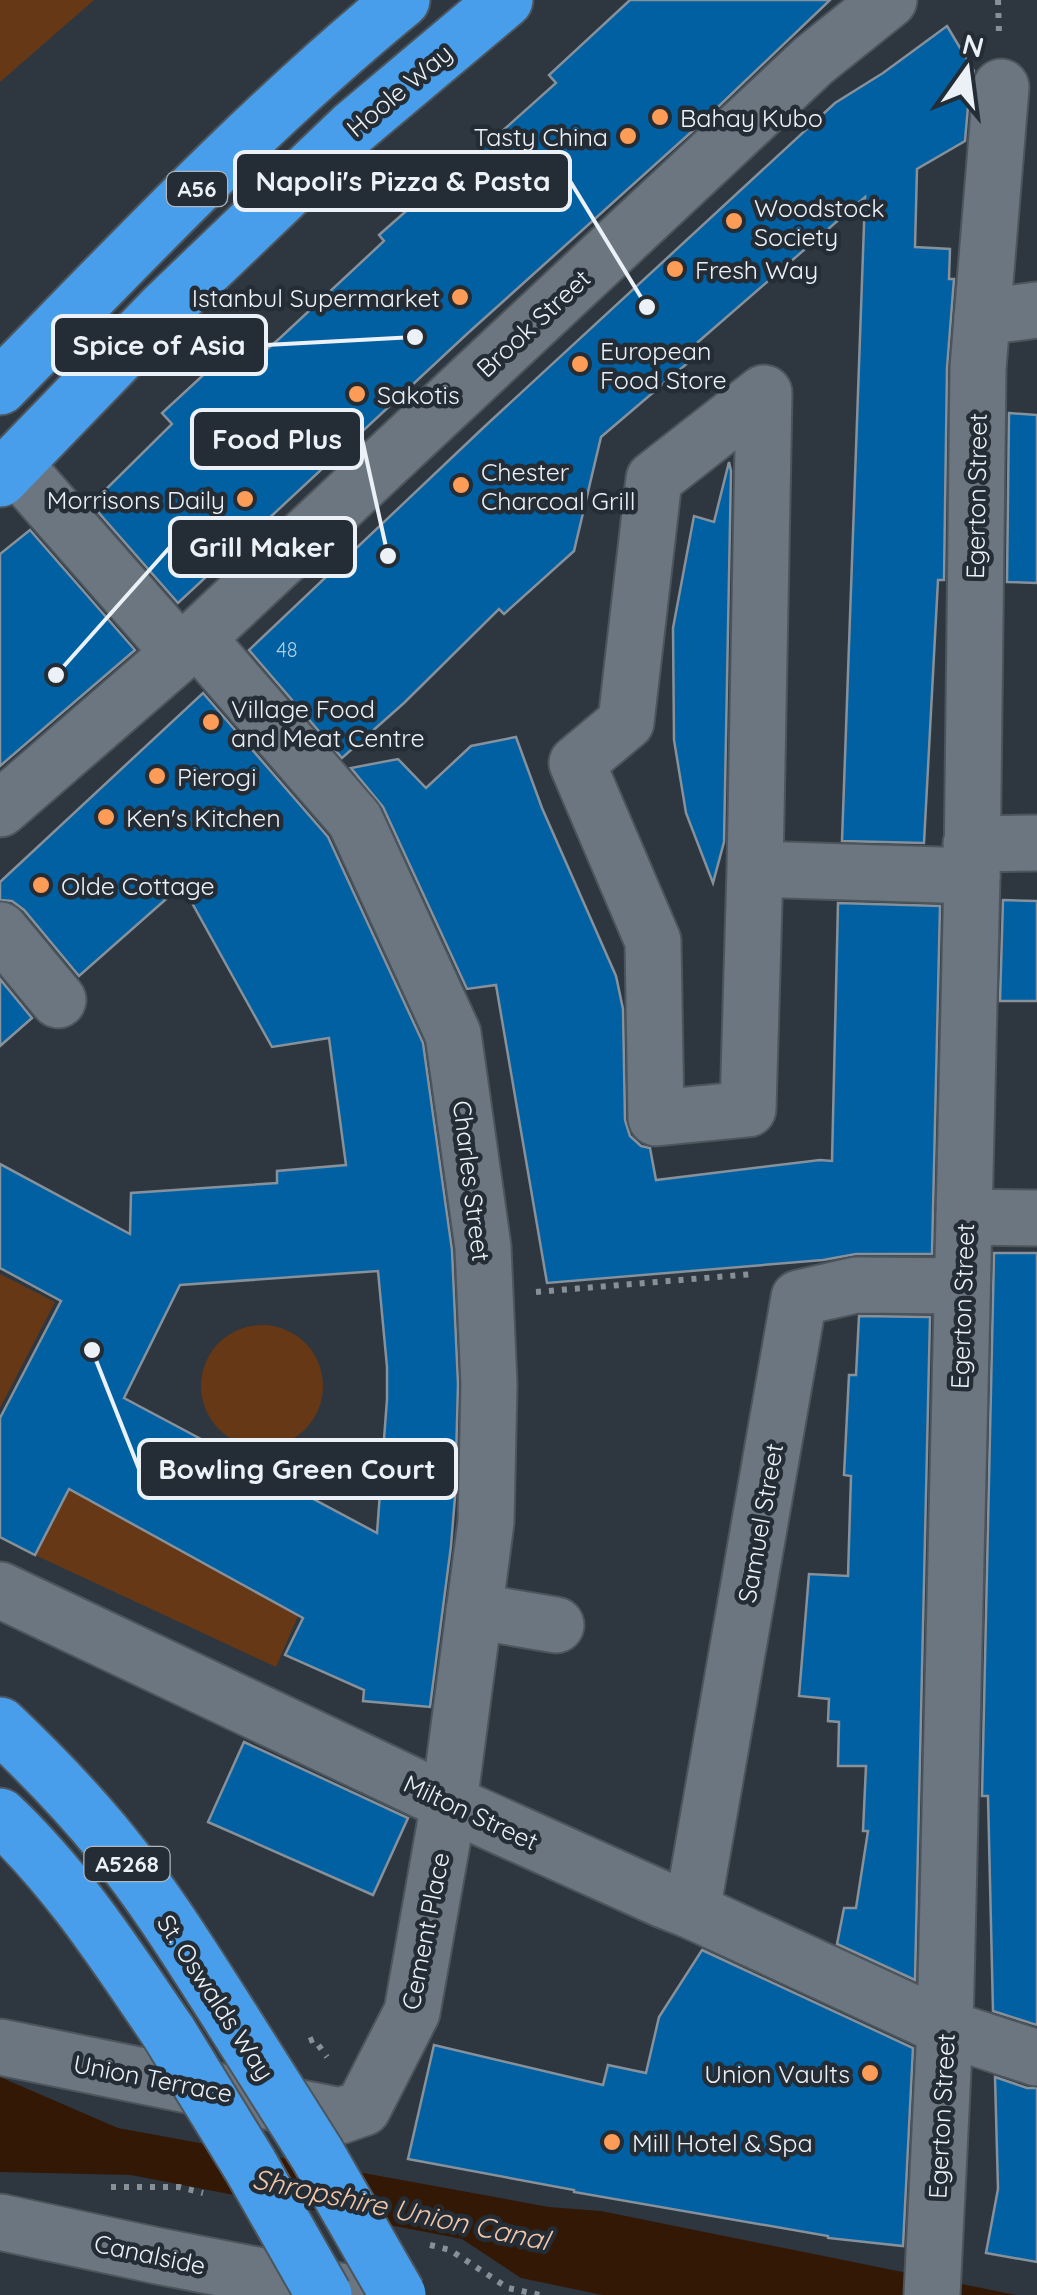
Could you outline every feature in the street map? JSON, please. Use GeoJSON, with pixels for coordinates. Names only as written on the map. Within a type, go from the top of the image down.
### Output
{"type":"FeatureCollection","features":[{"type":"Feature","properties":{"kind":"highway","name":"A56"},"geometry":{"type":"LineString","coordinates":[[0,387],[297,92],[402,0]]}},
{"type":"Feature","properties":{"kind":"highway","name":"Hoole Way"},"geometry":{"type":"LineString","coordinates":[[7,472],[164,308],[353,128],[505,0]]}},
{"type":"Feature","properties":{"kind":"highway","name":"St. Oswalds Way"},"geometry":{"type":"LineString","coordinates":[[0,1724],[110,1842],[172,1927],[317,2154],[398,2295]]}},
{"type":"Feature","properties":{"kind":"highway","name":"A5268"},"geometry":{"type":"LineString","coordinates":[[0,1816],[92,1919],[169,2034],[324,2295]]}},
{"type":"Feature","properties":{"kind":"street","name":"Brook Street"},"geometry":{"type":"LineString","coordinates":[[0,809],[188,646],[814,60],[889,0]]}},
{"type":"Feature","properties":{"kind":"street","name":"Egerton Street"},"geometry":{"type":"LineString","coordinates":[[932,2295],[945,2028],[972,860],[978,368],[1002,87]]}},
{"type":"Feature","properties":{"kind":"street"},"geometry":{"type":"LineString","coordinates":[[982,317],[1037,310]]}},
{"type":"Feature","properties":{"kind":"street"},"geometry":{"type":"LineString","coordinates":[[764,394],[756,829],[756,869],[748,1110],[656,1118],[654,941],[577,763],[626,722],[654,478],[764,394]]}},
{"type":"Feature","properties":{"kind":"street","name":"Charles Street"},"geometry":{"type":"LineString","coordinates":[[7,472],[188,646],[355,820],[453,1034],[483,1247],[488,1384],[486,1522],[449,1803]]}},
{"type":"Feature","properties":{"kind":"street"},"geometry":{"type":"LineString","coordinates":[[756,869],[972,860],[1037,844]]}},
{"type":"Feature","properties":{"kind":"street"},"geometry":{"type":"LineString","coordinates":[[0,930],[58,1000]]}},
{"type":"Feature","properties":{"kind":"street"},"geometry":{"type":"LineString","coordinates":[[964,1217],[1037,1218]]}},
{"type":"Feature","properties":{"kind":"street","name":"Samuel Street"},"geometry":{"type":"LineString","coordinates":[[692,1910],[737,1776],[799,1298],[856,1285],[962,1286]]}},
{"type":"Feature","properties":{"kind":"street","name":"Milton Street"},"geometry":{"type":"LineString","coordinates":[[0,1590],[449,1803],[945,2028],[1037,2058]]}},
{"type":"Feature","properties":{"kind":"street"},"geometry":{"type":"LineString","coordinates":[[474,1611],[556,1625]]}},
{"type":"Feature","properties":{"kind":"street","name":"Cement Place"},"geometry":{"type":"LineString","coordinates":[[363,2108],[412,2012],[449,1803]]}},
{"type":"Feature","properties":{"kind":"street","name":"Union Terrace"},"geometry":{"type":"LineString","coordinates":[[0,2047],[340,2116],[363,2108]]}},
{"type":"Feature","properties":{"kind":"street","name":"Canalside"},"geometry":{"type":"LineString","coordinates":[[0,2222],[166,2276],[360,2295]]}},
{"type":"Feature","properties":{"kind":"path"},"geometry":{"type":"LineString","coordinates":[[485,1296],[768,1272]]}},
{"type":"Feature","properties":{"kind":"shaded area"},"geometry":{"type":"Polygon","coordinates":[[[0,0],[94,0],[0,82],[0,0]]]}},
{"type":"Feature","properties":{"kind":"shaded area"},"geometry":{"type":"Polygon","coordinates":[[[0,1274],[55,1302],[0,1408],[0,1274]]]}},
{"type":"Feature","properties":{"kind":"shaded area"},"geometry":{"type":"Polygon","coordinates":[[[262,1325],[285,1330],[305,1343],[318,1363],[323,1386],[318,1409],[305,1429],[285,1442],[262,1447],[239,1442],[219,1429],[206,1409],[201,1386],[206,1363],[219,1343],[239,1330],[262,1325]]]}},
{"type":"Feature","properties":{"kind":"shaded area"},"geometry":{"type":"Polygon","coordinates":[[[69,1489],[298,1616],[276,1667],[35,1555],[69,1489]]]}},
{"type":"Feature","properties":{"kind":"water","name":"Shropshire Union Canal"},"geometry":{"type":"Polygon","coordinates":[[[0,2077],[118,2128],[549,2207],[601,2211],[1016,2295],[602,2295],[521,2278],[462,2239],[131,2175],[0,2172],[0,2077]]]}},
{"type":"Feature","properties":{"kind":"building"},"geometry":{"type":"Polygon","coordinates":[[[630,0],[830,0],[178,603],[91,504],[172,424],[162,413],[234,346],[250,364],[280,338],[384,241],[379,235],[413,205],[416,208],[556,83],[549,75],[630,0]]]}},
{"type":"Feature","properties":{"kind":"building"},"geometry":{"type":"Polygon","coordinates":[[[947,26],[974,71],[965,141],[917,169],[915,247],[950,249],[949,279],[954,279],[947,368],[944,580],[938,580],[924,843],[842,841],[865,197],[698,342],[704,349],[601,437],[574,551],[504,614],[499,609],[342,758],[249,650],[835,103],[947,26]]]}},
{"type":"Feature","properties":{"kind":"building"},"geometry":{"type":"Polygon","coordinates":[[[1009,413],[1037,415],[1037,583],[1007,582],[1009,413]]]}},
{"type":"Feature","properties":{"kind":"building"},"geometry":{"type":"Polygon","coordinates":[[[729,462],[724,842],[713,883],[686,813],[674,740],[673,628],[694,516],[714,522],[729,462]]]}},
{"type":"Feature","properties":{"kind":"building"},"geometry":{"type":"Polygon","coordinates":[[[30,530],[135,650],[0,766],[0,554],[30,530]]]}},
{"type":"Feature","properties":{"kind":"building"},"geometry":{"type":"Polygon","coordinates":[[[203,693],[328,837],[423,1043],[452,1250],[458,1384],[455,1497],[430,1707],[363,1701],[364,1690],[285,1655],[303,1618],[69,1489],[35,1555],[0,1537],[0,1418],[61,1301],[0,1268],[0,1164],[130,1234],[131,1193],[277,1183],[277,1171],[346,1165],[329,1038],[272,1047],[182,885],[79,976],[24,910],[12,901],[0,900],[0,882],[203,693]],[[378,1271],[180,1285],[124,1398],[377,1533],[387,1367],[378,1271]]]}},
{"type":"Feature","properties":{"kind":"building"},"geometry":{"type":"Polygon","coordinates":[[[516,737],[542,808],[616,976],[623,1009],[625,1120],[630,1136],[650,1148],[656,1180],[832,1161],[838,903],[940,906],[932,1254],[856,1254],[547,1283],[496,985],[467,989],[383,807],[351,768],[398,759],[426,788],[471,746],[516,737]]]}},
{"type":"Feature","properties":{"kind":"building"},"geometry":{"type":"Polygon","coordinates":[[[1003,900],[1037,901],[1037,1001],[1000,1001],[1003,900]]]}},
{"type":"Feature","properties":{"kind":"building"},"geometry":{"type":"Polygon","coordinates":[[[0,979],[32,1018],[0,1046],[0,979]]]}},
{"type":"Feature","properties":{"kind":"building"},"geometry":{"type":"Polygon","coordinates":[[[994,1253],[1037,1253],[1037,2025],[993,2011],[988,1796],[982,1796],[994,1253]]]}},
{"type":"Feature","properties":{"kind":"building"},"geometry":{"type":"Polygon","coordinates":[[[859,1316],[930,1317],[915,1980],[837,1944],[844,1908],[856,1908],[868,1831],[863,1831],[866,1766],[838,1766],[839,1722],[828,1721],[829,1699],[799,1696],[809,1574],[848,1576],[851,1476],[844,1475],[849,1375],[856,1375],[859,1316]]]}},
{"type":"Feature","properties":{"kind":"building"},"geometry":{"type":"Polygon","coordinates":[[[244,1742],[408,1818],[373,1895],[208,1822],[244,1742]]]}},
{"type":"Feature","properties":{"kind":"building","name":"Mill Hotel & Spa"},"geometry":{"type":"Polygon","coordinates":[[[702,1950],[913,2048],[903,2246],[828,2238],[408,2159],[434,2045],[603,2085],[608,2065],[646,2073],[659,2017],[702,1950]]]}},
{"type":"Feature","properties":{"kind":"building"},"geometry":{"type":"Polygon","coordinates":[[[995,2077],[1037,2088],[1037,2262],[986,2253],[998,2189],[995,2077]]]}},
{"type":"Feature","properties":{"kind":"place","name":"Bahay Kubo"},"geometry":{"type":"Point","coordinates":[660,117]}},
{"type":"Feature","properties":{"kind":"place","name":"Tasty China"},"geometry":{"type":"Point","coordinates":[628,136]}},
{"type":"Feature","properties":{"kind":"place","name":"Woodstock Society"},"geometry":{"type":"Point","coordinates":[734,221]}},
{"type":"Feature","properties":{"kind":"place","name":"Fresh Way"},"geometry":{"type":"Point","coordinates":[675,269]}},
{"type":"Feature","properties":{"kind":"place","name":"Istanbul Supermarket"},"geometry":{"type":"Point","coordinates":[460,297]}},
{"type":"Feature","properties":{"kind":"place","name":"Napoli's Pizza & Pasta"},"geometry":{"type":"Point","coordinates":[647,307]}},
{"type":"Feature","properties":{"kind":"place","name":"Spice of Asia"},"geometry":{"type":"Point","coordinates":[415,337]}},
{"type":"Feature","properties":{"kind":"place","name":"European Food Store"},"geometry":{"type":"Point","coordinates":[580,364]}},
{"type":"Feature","properties":{"kind":"place","name":"Sakotis"},"geometry":{"type":"Point","coordinates":[357,394]}},
{"type":"Feature","properties":{"kind":"place","name":"Chester Charcoal Grill"},"geometry":{"type":"Point","coordinates":[461,485]}},
{"type":"Feature","properties":{"kind":"place","name":"Morrisons Daily"},"geometry":{"type":"Point","coordinates":[245,499]}},
{"type":"Feature","properties":{"kind":"place","name":"Food Plus"},"geometry":{"type":"Point","coordinates":[388,556]}},
{"type":"Feature","properties":{"kind":"place","name":"Grill Maker"},"geometry":{"type":"Point","coordinates":[56,675]}},
{"type":"Feature","properties":{"kind":"place","name":"Village Food and Meat Centre"},"geometry":{"type":"Point","coordinates":[211,722]}},
{"type":"Feature","properties":{"kind":"place","name":"Pierogi"},"geometry":{"type":"Point","coordinates":[157,776]}},
{"type":"Feature","properties":{"kind":"place","name":"Ken's Kitchen"},"geometry":{"type":"Point","coordinates":[106,817]}},
{"type":"Feature","properties":{"kind":"place","name":"Olde Cottage"},"geometry":{"type":"Point","coordinates":[41,885]}},
{"type":"Feature","properties":{"kind":"place","name":"Bowling Green Court"},"geometry":{"type":"Point","coordinates":[92,1350]}},
{"type":"Feature","properties":{"kind":"place","name":"Union Vaults"},"geometry":{"type":"Point","coordinates":[870,2073]}},
{"type":"Feature","properties":{"kind":"place","name":"Mill Hotel & Spa"},"geometry":{"type":"Point","coordinates":[612,2142]}}]}
